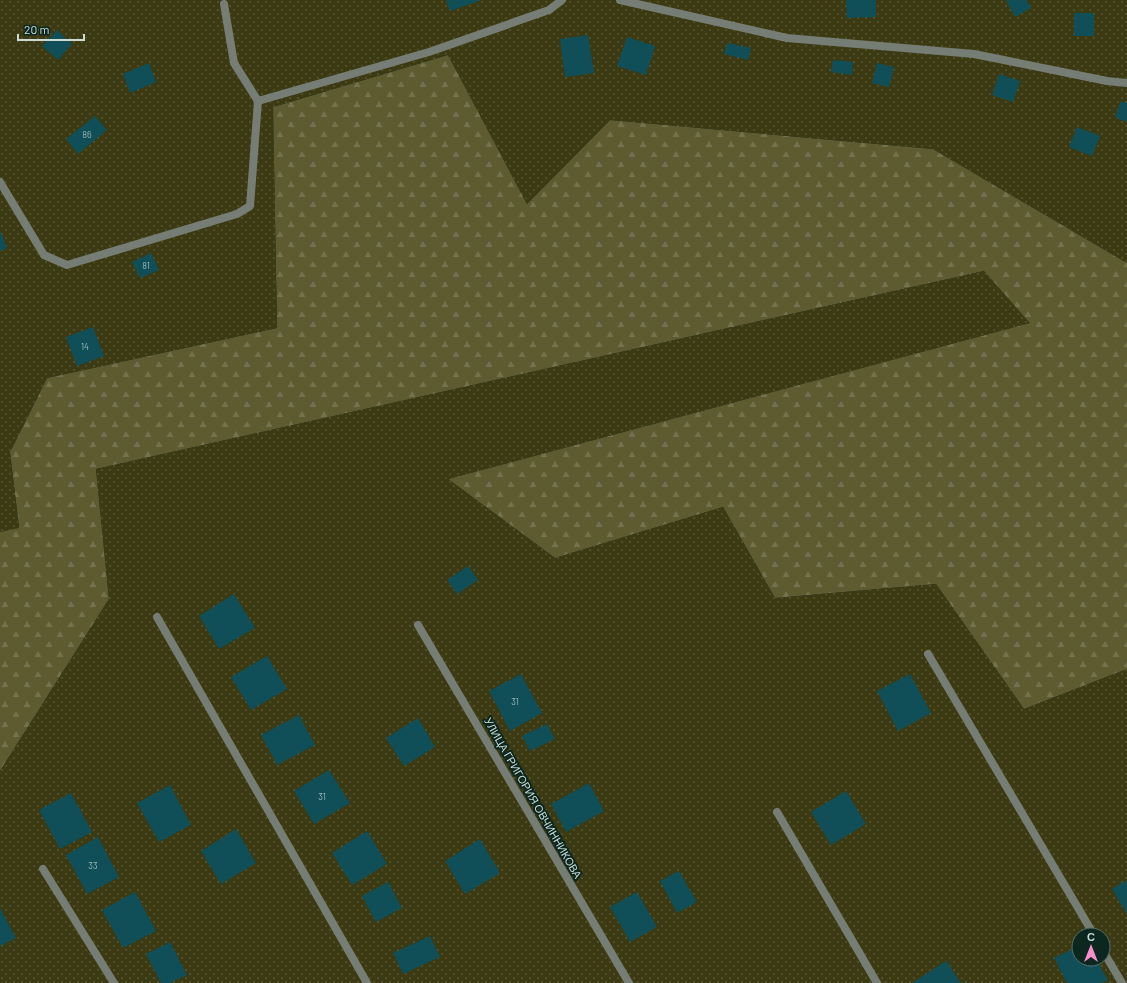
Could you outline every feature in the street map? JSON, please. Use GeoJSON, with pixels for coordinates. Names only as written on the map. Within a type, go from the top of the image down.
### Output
{"type":"FeatureCollection","features":[{"type":"Feature","properties":{"kind":"street"},"geometry":{"type":"LineString","coordinates":[[258,101],[429,52],[549,10],[562,0]]}},
{"type":"Feature","properties":{"kind":"street"},"geometry":{"type":"LineString","coordinates":[[620,0],[787,38],[974,54],[1107,81],[1127,83]]}},
{"type":"Feature","properties":{"kind":"street"},"geometry":{"type":"LineString","coordinates":[[0,182],[44,255],[67,265],[237,214],[250,206],[258,101],[234,63],[224,4]]}},
{"type":"Feature","properties":{"kind":"street"},"geometry":{"type":"LineString","coordinates":[[158,617],[367,983]]}},
{"type":"Feature","properties":{"kind":"street","name":"УЛИЦА ГРИГОРИЯ ОВЧИННИКОВА"},"geometry":{"type":"LineString","coordinates":[[418,625],[629,983]]}},
{"type":"Feature","properties":{"kind":"street"},"geometry":{"type":"LineString","coordinates":[[928,654],[1089,927]]}},
{"type":"Feature","properties":{"kind":"street"},"geometry":{"type":"LineString","coordinates":[[777,812],[877,983]]}},
{"type":"Feature","properties":{"kind":"street"},"geometry":{"type":"LineString","coordinates":[[43,869],[114,983]]}},
{"type":"Feature","properties":{"kind":"street"},"geometry":{"type":"LineString","coordinates":[[1111,964],[1122,983]]}},
{"type":"Feature","properties":{"kind":"green space"},"geometry":{"type":"Polygon","coordinates":[[[448,55],[527,204],[610,120],[933,149],[1127,263],[1127,669],[1024,709],[936,584],[775,598],[723,507],[555,558],[448,479],[1029,323],[984,271],[96,469],[109,599],[0,771],[0,532],[19,527],[10,452],[47,378],[277,328],[273,107],[448,55]]]}},
{"type":"Feature","properties":{"kind":"shaded area"},"geometry":{"type":"Polygon","coordinates":[[[0,0],[1127,0],[1127,263],[933,149],[610,120],[527,204],[448,55],[273,107],[277,328],[47,378],[10,452],[19,528],[0,532],[0,0]]]}},
{"type":"Feature","properties":{"kind":"shaded area"},"geometry":{"type":"Polygon","coordinates":[[[984,271],[1030,323],[448,479],[555,558],[723,507],[775,598],[936,584],[1024,709],[1127,669],[1127,983],[0,983],[0,771],[109,599],[96,469],[984,271]]]}},
{"type":"Feature","properties":{"kind":"building"},"geometry":{"type":"Polygon","coordinates":[[[446,0],[482,0],[450,11],[446,0]]]}},
{"type":"Feature","properties":{"kind":"building"},"geometry":{"type":"Polygon","coordinates":[[[846,0],[876,0],[876,17],[847,18],[846,0]]]}},
{"type":"Feature","properties":{"kind":"building"},"geometry":{"type":"Polygon","coordinates":[[[1006,0],[1027,0],[1031,8],[1015,17],[1006,0]]]}},
{"type":"Feature","properties":{"kind":"building"},"geometry":{"type":"Polygon","coordinates":[[[1074,13],[1094,13],[1094,36],[1074,36],[1074,13]]]}},
{"type":"Feature","properties":{"kind":"building"},"geometry":{"type":"Polygon","coordinates":[[[57,30],[72,44],[58,60],[42,46],[57,30]]]}},
{"type":"Feature","properties":{"kind":"building"},"geometry":{"type":"Polygon","coordinates":[[[588,35],[594,73],[565,77],[560,39],[588,35]]]}},
{"type":"Feature","properties":{"kind":"building"},"geometry":{"type":"Polygon","coordinates":[[[627,37],[655,46],[646,75],[617,66],[627,37]]]}},
{"type":"Feature","properties":{"kind":"building"},"geometry":{"type":"Polygon","coordinates":[[[727,43],[751,48],[748,60],[724,54],[727,43]]]}},
{"type":"Feature","properties":{"kind":"building"},"geometry":{"type":"Polygon","coordinates":[[[833,60],[853,62],[852,75],[831,72],[833,60]]]}},
{"type":"Feature","properties":{"kind":"building"},"geometry":{"type":"Polygon","coordinates":[[[149,63],[156,82],[130,93],[123,74],[149,63]]]}},
{"type":"Feature","properties":{"kind":"building"},"geometry":{"type":"Polygon","coordinates":[[[877,63],[894,67],[889,87],[872,83],[877,63]]]}},
{"type":"Feature","properties":{"kind":"building"},"geometry":{"type":"Polygon","coordinates":[[[999,74],[1020,81],[1013,102],[992,95],[999,74]]]}},
{"type":"Feature","properties":{"kind":"building"},"geometry":{"type":"Polygon","coordinates":[[[1121,101],[1127,103],[1127,122],[1115,117],[1121,101]]]}},
{"type":"Feature","properties":{"kind":"building"},"geometry":{"type":"Polygon","coordinates":[[[95,116],[107,130],[78,154],[66,139],[95,116]]]}},
{"type":"Feature","properties":{"kind":"building"},"geometry":{"type":"Polygon","coordinates":[[[1077,127],[1100,136],[1092,156],[1069,147],[1077,127]]]}},
{"type":"Feature","properties":{"kind":"building"},"geometry":{"type":"Polygon","coordinates":[[[0,230],[7,248],[0,251],[0,230]]]}},
{"type":"Feature","properties":{"kind":"building"},"geometry":{"type":"Polygon","coordinates":[[[151,253],[159,270],[140,278],[132,262],[151,253]]]}},
{"type":"Feature","properties":{"kind":"building"},"geometry":{"type":"Polygon","coordinates":[[[93,327],[104,356],[77,366],[66,337],[93,327]]]}},
{"type":"Feature","properties":{"kind":"building"},"geometry":{"type":"Polygon","coordinates":[[[468,566],[478,580],[457,594],[447,580],[468,566]]]}},
{"type":"Feature","properties":{"kind":"building"},"geometry":{"type":"Polygon","coordinates":[[[234,594],[255,628],[219,649],[199,616],[234,594]]]}},
{"type":"Feature","properties":{"kind":"building"},"geometry":{"type":"Polygon","coordinates":[[[267,656],[287,689],[251,710],[231,677],[267,656]]]}},
{"type":"Feature","properties":{"kind":"building"},"geometry":{"type":"Polygon","coordinates":[[[521,674],[542,713],[510,731],[489,691],[521,674]]]}},
{"type":"Feature","properties":{"kind":"building"},"geometry":{"type":"Polygon","coordinates":[[[910,674],[931,713],[898,731],[877,691],[910,674]]]}},
{"type":"Feature","properties":{"kind":"building"},"geometry":{"type":"Polygon","coordinates":[[[299,715],[315,745],[277,765],[261,735],[299,715]]]}},
{"type":"Feature","properties":{"kind":"building"},"geometry":{"type":"Polygon","coordinates":[[[418,718],[435,747],[404,766],[386,738],[418,718]]]}},
{"type":"Feature","properties":{"kind":"building"},"geometry":{"type":"Polygon","coordinates":[[[547,724],[555,739],[530,751],[522,736],[547,724]]]}},
{"type":"Feature","properties":{"kind":"building"},"geometry":{"type":"Polygon","coordinates":[[[329,770],[350,803],[314,824],[294,791],[329,770]]]}},
{"type":"Feature","properties":{"kind":"building"},"geometry":{"type":"Polygon","coordinates":[[[589,783],[604,811],[566,832],[551,804],[589,783]]]}},
{"type":"Feature","properties":{"kind":"building"},"geometry":{"type":"Polygon","coordinates":[[[170,785],[191,825],[159,842],[137,803],[170,785]]]}},
{"type":"Feature","properties":{"kind":"building"},"geometry":{"type":"Polygon","coordinates":[[[846,791],[866,824],[831,845],[811,812],[846,791]]]}},
{"type":"Feature","properties":{"kind":"building"},"geometry":{"type":"Polygon","coordinates":[[[71,793],[92,832],[60,849],[39,810],[71,793]]]}},
{"type":"Feature","properties":{"kind":"building"},"geometry":{"type":"Polygon","coordinates":[[[236,829],[256,863],[221,884],[201,851],[236,829]]]}},
{"type":"Feature","properties":{"kind":"building"},"geometry":{"type":"Polygon","coordinates":[[[367,831],[387,864],[352,885],[332,853],[367,831]]]}},
{"type":"Feature","properties":{"kind":"building"},"geometry":{"type":"Polygon","coordinates":[[[98,837],[119,877],[87,894],[66,855],[98,837]]]}},
{"type":"Feature","properties":{"kind":"building"},"geometry":{"type":"Polygon","coordinates":[[[480,839],[500,873],[465,894],[445,861],[480,839]]]}},
{"type":"Feature","properties":{"kind":"building"},"geometry":{"type":"Polygon","coordinates":[[[679,871],[697,902],[677,913],[660,881],[679,871]]]}},
{"type":"Feature","properties":{"kind":"building"},"geometry":{"type":"Polygon","coordinates":[[[1127,880],[1127,914],[1112,889],[1127,880]]]}},
{"type":"Feature","properties":{"kind":"building"},"geometry":{"type":"Polygon","coordinates":[[[388,882],[402,908],[376,922],[362,896],[388,882]]]}},
{"type":"Feature","properties":{"kind":"building"},"geometry":{"type":"Polygon","coordinates":[[[135,892],[156,931],[123,948],[102,910],[135,892]]]}},
{"type":"Feature","properties":{"kind":"building"},"geometry":{"type":"Polygon","coordinates":[[[637,892],[657,927],[630,942],[610,907],[637,892]]]}},
{"type":"Feature","properties":{"kind":"building"},"geometry":{"type":"Polygon","coordinates":[[[0,908],[16,938],[0,946],[0,908]]]}},
{"type":"Feature","properties":{"kind":"building"},"geometry":{"type":"Polygon","coordinates":[[[430,936],[440,957],[403,974],[393,953],[430,936]]]}},
{"type":"Feature","properties":{"kind":"building"},"geometry":{"type":"Polygon","coordinates":[[[170,942],[187,975],[170,983],[161,983],[146,954],[170,942]]]}},
{"type":"Feature","properties":{"kind":"building"},"geometry":{"type":"Polygon","coordinates":[[[1071,950],[1071,967],[1101,967],[1108,980],[1102,983],[1067,983],[1054,958],[1071,950]]]}},
{"type":"Feature","properties":{"kind":"building"},"geometry":{"type":"Polygon","coordinates":[[[946,961],[961,983],[912,983],[946,961]]]}}]}
